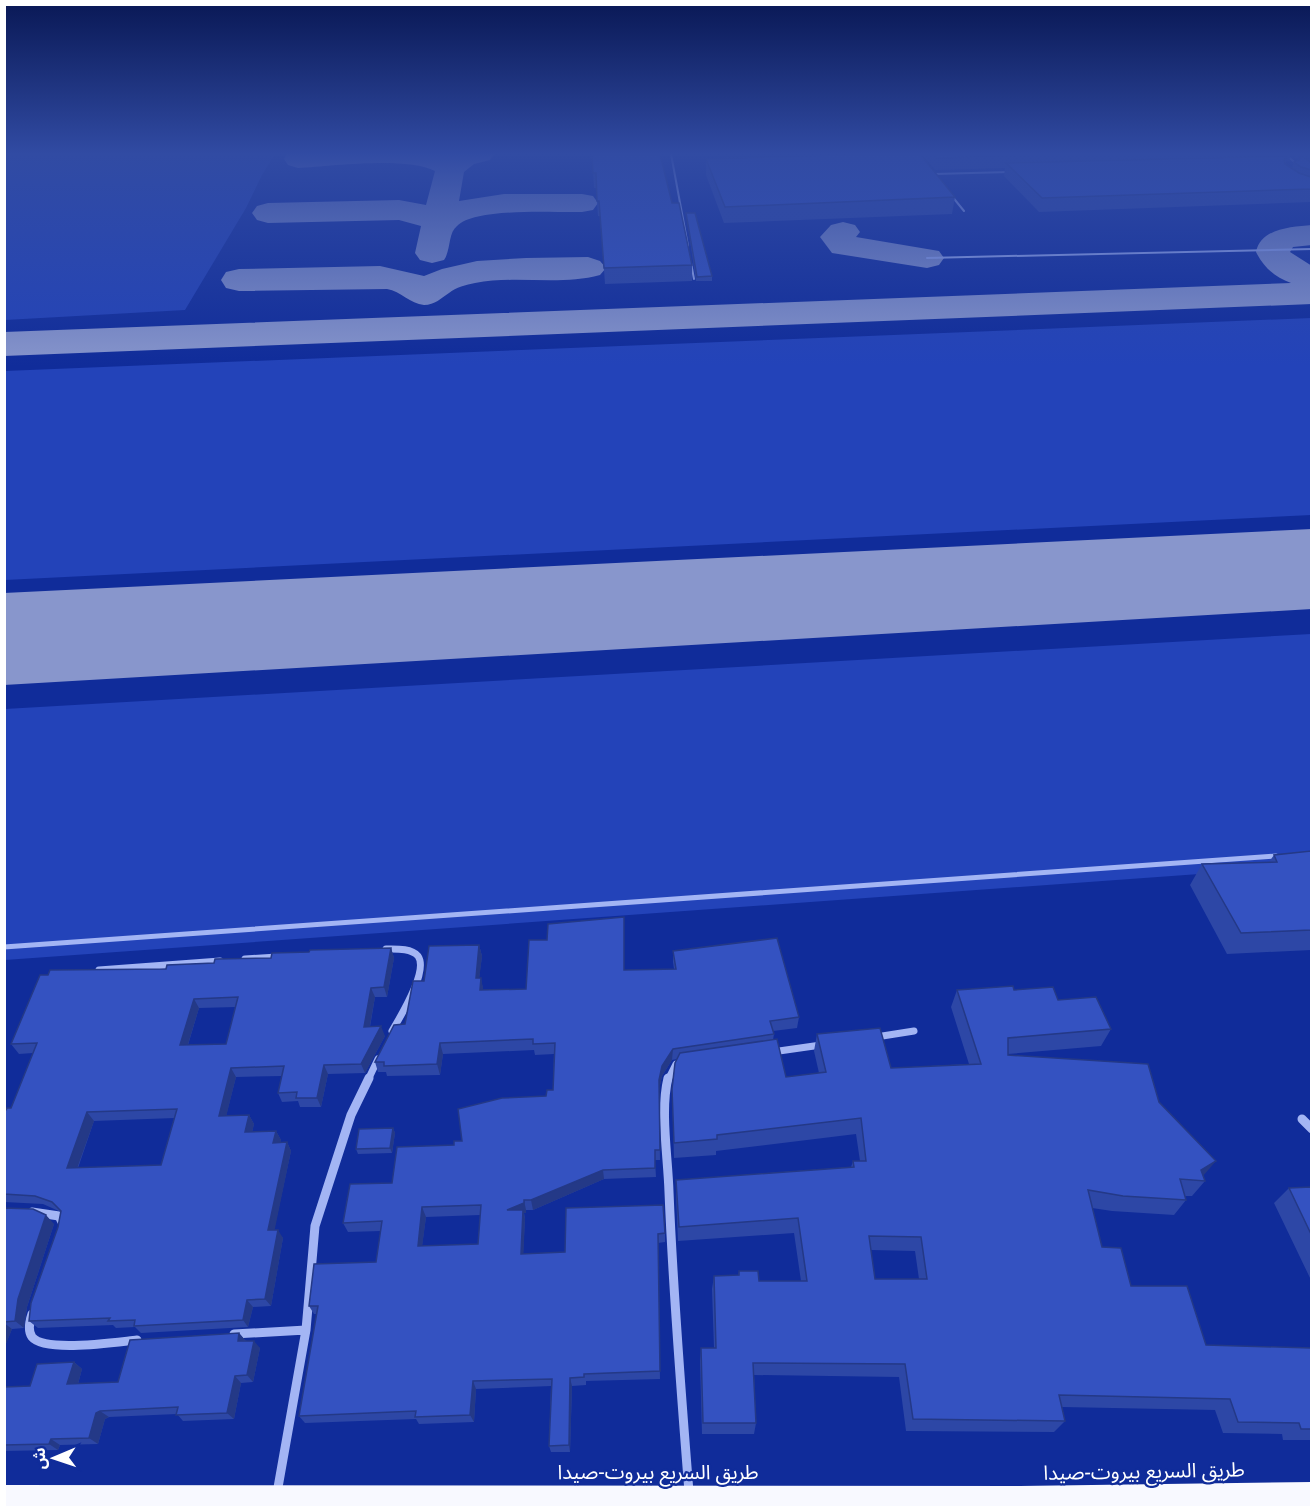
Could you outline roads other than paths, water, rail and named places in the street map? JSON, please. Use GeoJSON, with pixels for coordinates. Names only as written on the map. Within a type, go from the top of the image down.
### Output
{"type":"FeatureCollection","features":[{"type":"Feature","properties":{"kind":"highway","name":"طريق السريع بيروت-صيدا"},"geometry":{"type":"LineString","coordinates":[[4,1499],[631,1503],[689,1499],[1020,1500],[1311,1496]]}},
{"type":"Feature","properties":{"kind":"street"},"geometry":{"type":"LineString","coordinates":[[380,949],[405,950],[416,955],[420,960],[421,969],[386,1043]]}},
{"type":"Feature","properties":{"kind":"street"},"geometry":{"type":"LineString","coordinates":[[238,960],[285,956]]}},
{"type":"Feature","properties":{"kind":"street"},"geometry":{"type":"LineString","coordinates":[[95,971],[226,960]]}},
{"type":"Feature","properties":{"kind":"street"},"geometry":{"type":"LineString","coordinates":[[867,1038],[914,1031]]}},
{"type":"Feature","properties":{"kind":"street"},"geometry":{"type":"LineString","coordinates":[[760,1054],[831,1043]]}},
{"type":"Feature","properties":{"kind":"street"},"geometry":{"type":"LineString","coordinates":[[276,1499],[306,1330],[315,1226],[351,1115],[381,1053]]}},
{"type":"Feature","properties":{"kind":"street"},"geometry":{"type":"LineString","coordinates":[[689,1499],[673,1295],[666,1089],[669,1076],[676,1064],[693,1063]]}},
{"type":"Feature","properties":{"kind":"street"},"geometry":{"type":"LineString","coordinates":[[1302,1119],[1311,1129]]}},
{"type":"Feature","properties":{"kind":"street"},"geometry":{"type":"LineString","coordinates":[[16,1210],[51,1213],[59,1216],[62,1221],[61,1232]]}},
{"type":"Feature","properties":{"kind":"street"},"geometry":{"type":"LineString","coordinates":[[36,1303],[29,1329],[33,1338],[42,1343],[63,1345],[144,1340]]}},
{"type":"Feature","properties":{"kind":"street"},"geometry":{"type":"LineString","coordinates":[[225,1335],[306,1330]]}},
{"type":"Feature","properties":{"kind":"lane"},"geometry":{"type":"LineString","coordinates":[[684,225],[694,279]]}},
{"type":"Feature","properties":{"kind":"lane"},"geometry":{"type":"LineString","coordinates":[[927,258],[1311,249]]}},
{"type":"Feature","properties":{"kind":"lane"},"geometry":{"type":"LineString","coordinates":[[4,947],[1288,855]]}}]}
